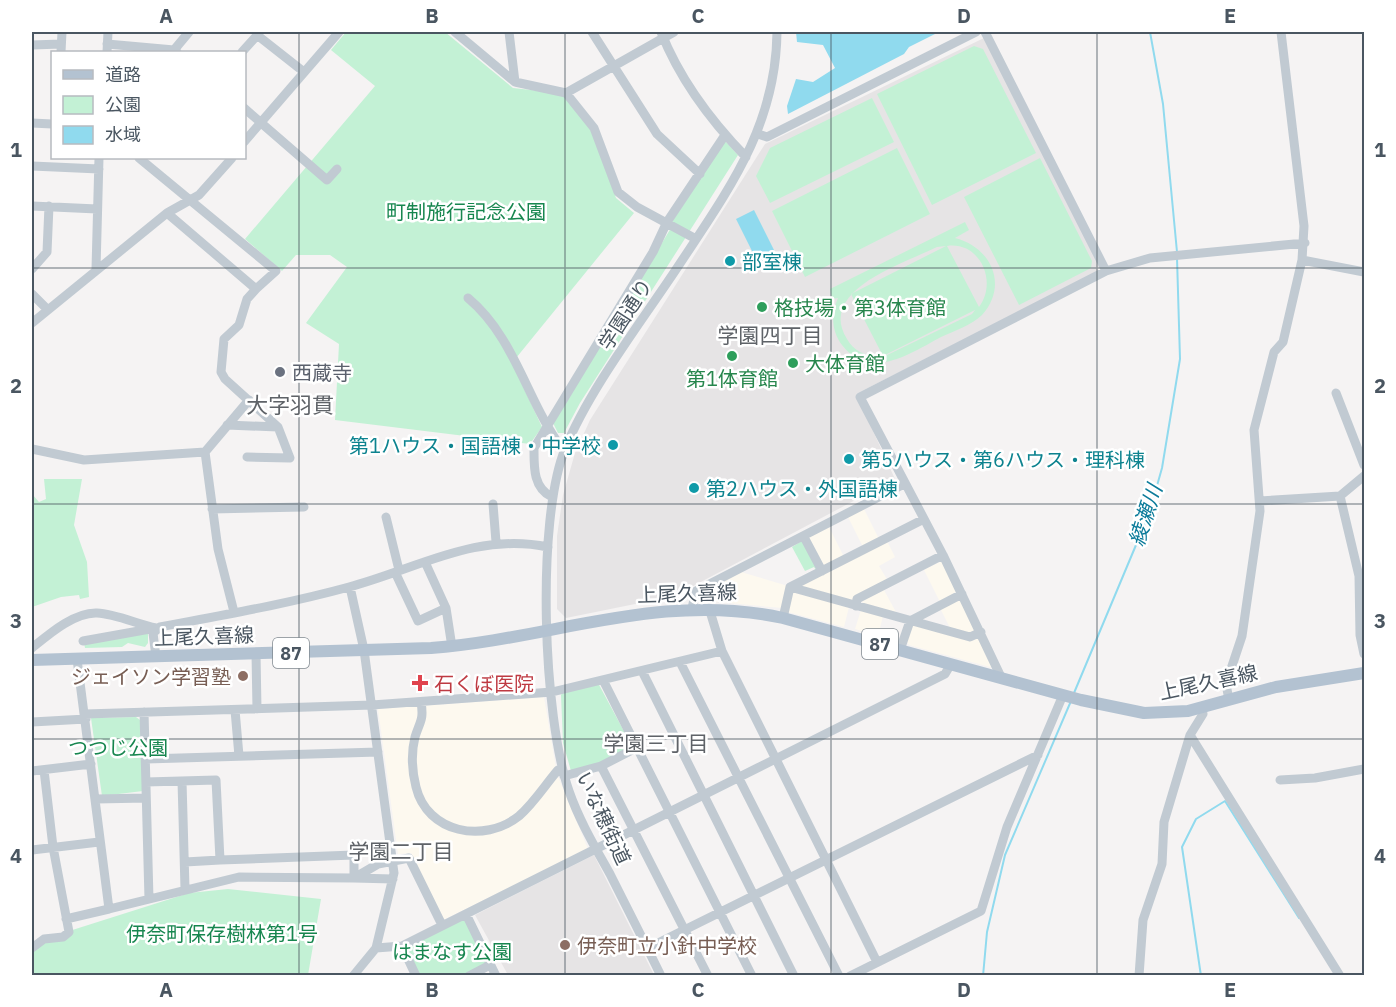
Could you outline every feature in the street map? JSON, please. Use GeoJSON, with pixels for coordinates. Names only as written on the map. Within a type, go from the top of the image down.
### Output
{"type":"FeatureCollection","features":[{"type":"Feature","properties":{"kind":"main road","name":"上尾久喜線"},"geometry":{"type":"LineString","coordinates":[[32,660],[452,647],[627,614],[709,608],[747,610],[783,618],[1117,710],[1157,714],[1202,708],[1301,682],[1365,673]]}},
{"type":"Feature","properties":{"kind":"street"},"geometry":{"type":"LineString","coordinates":[[32,45],[61,48],[62,32]]}},
{"type":"Feature","properties":{"kind":"street"},"geometry":{"type":"LineString","coordinates":[[108,32],[107,49],[176,51],[189,32]]}},
{"type":"Feature","properties":{"kind":"street"},"geometry":{"type":"LineString","coordinates":[[246,140],[339,32]]}},
{"type":"Feature","properties":{"kind":"street"},"geometry":{"type":"LineString","coordinates":[[455,32],[515,82],[566,93],[594,128],[618,192],[637,207],[696,239]]}},
{"type":"Feature","properties":{"kind":"street"},"geometry":{"type":"LineString","coordinates":[[510,32],[515,82]]}},
{"type":"Feature","properties":{"kind":"street"},"geometry":{"type":"LineString","coordinates":[[592,32],[657,134],[700,174]]}},
{"type":"Feature","properties":{"kind":"street"},"geometry":{"type":"LineString","coordinates":[[566,93],[662,34],[674,32]]}},
{"type":"Feature","properties":{"kind":"street","name":"学園通り"},"geometry":{"type":"LineString","coordinates":[[548,629],[548,547],[552,496],[564,451],[590,400],[696,239],[758,134],[772,84],[777,32]]}},
{"type":"Feature","properties":{"kind":"street"},"geometry":{"type":"LineString","coordinates":[[758,134],[767,137],[976,32]]}},
{"type":"Feature","properties":{"kind":"street"},"geometry":{"type":"LineString","coordinates":[[985,32],[1106,271]]}},
{"type":"Feature","properties":{"kind":"street"},"geometry":{"type":"LineString","coordinates":[[1229,700],[1226,684],[1242,636],[1260,501],[1254,430],[1274,352],[1283,342],[1305,243],[1281,32]]}},
{"type":"Feature","properties":{"kind":"street"},"geometry":{"type":"LineString","coordinates":[[243,51],[258,33],[304,72]]}},
{"type":"Feature","properties":{"kind":"street"},"geometry":{"type":"LineString","coordinates":[[662,34],[682,78],[725,135],[746,157]]}},
{"type":"Feature","properties":{"kind":"street"},"geometry":{"type":"LineString","coordinates":[[246,110],[327,180],[337,169]]}},
{"type":"Feature","properties":{"kind":"street"},"geometry":{"type":"LineString","coordinates":[[32,123],[51,124]]}},
{"type":"Feature","properties":{"kind":"street"},"geometry":{"type":"LineString","coordinates":[[552,496],[542,492],[537,484],[534,448],[653,252],[667,222],[725,135]]}},
{"type":"Feature","properties":{"kind":"street"},"geometry":{"type":"LineString","coordinates":[[96,269],[99,159]]}},
{"type":"Feature","properties":{"kind":"street"},"geometry":{"type":"LineString","coordinates":[[140,159],[276,271],[247,299],[239,325],[224,339],[221,372],[225,379],[278,427],[290,458],[247,457]]}},
{"type":"Feature","properties":{"kind":"street"},"geometry":{"type":"LineString","coordinates":[[32,323],[167,213],[191,200],[205,189],[228,159]]}},
{"type":"Feature","properties":{"kind":"street"},"geometry":{"type":"LineString","coordinates":[[32,166],[99,169]]}},
{"type":"Feature","properties":{"kind":"street"},"geometry":{"type":"LineString","coordinates":[[32,206],[97,209]]}},
{"type":"Feature","properties":{"kind":"street"},"geometry":{"type":"LineString","coordinates":[[32,269],[47,252],[49,206]]}},
{"type":"Feature","properties":{"kind":"street"},"geometry":{"type":"LineString","coordinates":[[167,213],[256,289]]}},
{"type":"Feature","properties":{"kind":"street"},"geometry":{"type":"LineString","coordinates":[[1001,678],[943,555],[860,397],[1106,271],[1150,258],[1305,243]]}},
{"type":"Feature","properties":{"kind":"street"},"geometry":{"type":"LineString","coordinates":[[1302,260],[1365,272]]}},
{"type":"Feature","properties":{"kind":"street"},"geometry":{"type":"LineString","coordinates":[[478,292],[470,299],[485,314],[511,351],[547,426],[564,451]]}},
{"type":"Feature","properties":{"kind":"street"},"geometry":{"type":"LineString","coordinates":[[32,294],[48,310]]}},
{"type":"Feature","properties":{"kind":"street"},"geometry":{"type":"LineString","coordinates":[[1336,393],[1365,465]]}},
{"type":"Feature","properties":{"kind":"street"},"geometry":{"type":"LineString","coordinates":[[32,449],[84,460],[205,452],[249,400]]}},
{"type":"Feature","properties":{"kind":"street"},"geometry":{"type":"LineString","coordinates":[[227,426],[278,427]]}},
{"type":"Feature","properties":{"kind":"street"},"geometry":{"type":"LineString","coordinates":[[205,452],[218,549],[234,612]]}},
{"type":"Feature","properties":{"kind":"street"},"geometry":{"type":"LineString","coordinates":[[1260,501],[1340,496],[1365,476]]}},
{"type":"Feature","properties":{"kind":"street"},"geometry":{"type":"LineString","coordinates":[[692,608],[696,591],[904,484]]}},
{"type":"Feature","properties":{"kind":"street"},"geometry":{"type":"LineString","coordinates":[[1340,496],[1359,576],[1362,604],[1360,635],[1365,654]]}},
{"type":"Feature","properties":{"kind":"street"},"geometry":{"type":"LineString","coordinates":[[493,504],[496,542]]}},
{"type":"Feature","properties":{"kind":"street"},"geometry":{"type":"LineString","coordinates":[[212,508],[304,507]]}},
{"type":"Feature","properties":{"kind":"street"},"geometry":{"type":"LineString","coordinates":[[386,517],[397,571],[418,621],[446,608]]}},
{"type":"Feature","properties":{"kind":"street"},"geometry":{"type":"LineString","coordinates":[[790,587],[924,519]]}},
{"type":"Feature","properties":{"kind":"street"},"geometry":{"type":"LineString","coordinates":[[804,537],[822,571]]}},
{"type":"Feature","properties":{"kind":"street"},"geometry":{"type":"LineString","coordinates":[[83,641],[350,587],[425,562],[496,542],[548,547]]}},
{"type":"Feature","properties":{"kind":"street"},"geometry":{"type":"LineString","coordinates":[[856,606],[857,599],[943,555]]}},
{"type":"Feature","properties":{"kind":"street"},"geometry":{"type":"LineString","coordinates":[[425,562],[446,608],[452,647]]}},
{"type":"Feature","properties":{"kind":"street"},"geometry":{"type":"LineString","coordinates":[[350,587],[364,650],[393,861],[393,879],[376,948],[353,975]]}},
{"type":"Feature","properties":{"kind":"street"},"geometry":{"type":"LineString","coordinates":[[790,587],[970,637],[981,632]]}},
{"type":"Feature","properties":{"kind":"street"},"geometry":{"type":"LineString","coordinates":[[783,618],[790,587]]}},
{"type":"Feature","properties":{"kind":"street"},"geometry":{"type":"LineString","coordinates":[[900,650],[910,621],[962,594]]}},
{"type":"Feature","properties":{"kind":"street"},"geometry":{"type":"LineString","coordinates":[[709,608],[722,651],[877,962]]}},
{"type":"Feature","properties":{"kind":"street"},"geometry":{"type":"LineString","coordinates":[[32,648],[51,633],[85,614],[97,613],[156,628]]}},
{"type":"Feature","properties":{"kind":"street"},"geometry":{"type":"LineString","coordinates":[[156,628],[153,633],[156,657]]}},
{"type":"Feature","properties":{"kind":"street","name":"いな穂街道"},"geometry":{"type":"LineString","coordinates":[[548,629],[561,773],[573,802],[661,975]]}},
{"type":"Feature","properties":{"kind":"street"},"geometry":{"type":"LineString","coordinates":[[32,722],[144,712],[372,705],[552,692],[722,651]]}},
{"type":"Feature","properties":{"kind":"street"},"geometry":{"type":"LineString","coordinates":[[256,654],[257,709]]}},
{"type":"Feature","properties":{"kind":"street"},"geometry":{"type":"LineString","coordinates":[[78,659],[109,909]]}},
{"type":"Feature","properties":{"kind":"street"},"geometry":{"type":"LineString","coordinates":[[680,662],[839,975]]}},
{"type":"Feature","properties":{"kind":"street"},"geometry":{"type":"LineString","coordinates":[[376,948],[402,946],[597,850],[945,674],[951,664]]}},
{"type":"Feature","properties":{"kind":"street"},"geometry":{"type":"LineString","coordinates":[[642,671],[794,975]]}},
{"type":"Feature","properties":{"kind":"street"},"geometry":{"type":"LineString","coordinates":[[603,680],[752,975]]}},
{"type":"Feature","properties":{"kind":"street"},"geometry":{"type":"LineString","coordinates":[[850,975],[981,911],[1007,827],[1064,696]]}},
{"type":"Feature","properties":{"kind":"street"},"geometry":{"type":"LineString","coordinates":[[421,702],[423,719],[415,736],[412,756],[416,787],[432,816],[450,828],[480,831],[507,823],[527,808],[561,773],[602,766],[636,748]]}},
{"type":"Feature","properties":{"kind":"street"},"geometry":{"type":"LineString","coordinates":[[1139,975],[1143,920],[1162,864],[1164,822],[1190,735],[1203,714],[1202,708]]}},
{"type":"Feature","properties":{"kind":"street"},"geometry":{"type":"LineString","coordinates":[[235,710],[239,756]]}},
{"type":"Feature","properties":{"kind":"street"},"geometry":{"type":"LineString","coordinates":[[144,712],[149,899]]}},
{"type":"Feature","properties":{"kind":"street"},"geometry":{"type":"LineString","coordinates":[[1190,735],[1340,975]]}},
{"type":"Feature","properties":{"kind":"street"},"geometry":{"type":"LineString","coordinates":[[146,759],[378,752]]}},
{"type":"Feature","properties":{"kind":"street"},"geometry":{"type":"LineString","coordinates":[[648,948],[1038,755]]}},
{"type":"Feature","properties":{"kind":"street"},"geometry":{"type":"LineString","coordinates":[[32,771],[91,764]]}},
{"type":"Feature","properties":{"kind":"street"},"geometry":{"type":"LineString","coordinates":[[602,766],[708,975]]}},
{"type":"Feature","properties":{"kind":"street"},"geometry":{"type":"LineString","coordinates":[[1280,780],[1315,778],[1365,769]]}},
{"type":"Feature","properties":{"kind":"street"},"geometry":{"type":"LineString","coordinates":[[32,948],[44,939],[63,937],[69,932],[53,847],[44,770]]}},
{"type":"Feature","properties":{"kind":"street"},"geometry":{"type":"LineString","coordinates":[[146,782],[216,780],[220,860]]}},
{"type":"Feature","properties":{"kind":"street"},"geometry":{"type":"LineString","coordinates":[[182,781],[185,889]]}},
{"type":"Feature","properties":{"kind":"street"},"geometry":{"type":"LineString","coordinates":[[96,799],[146,798]]}},
{"type":"Feature","properties":{"kind":"street"},"geometry":{"type":"LineString","coordinates":[[32,850],[99,842]]}},
{"type":"Feature","properties":{"kind":"street"},"geometry":{"type":"LineString","coordinates":[[185,862],[354,855],[354,878]]}},
{"type":"Feature","properties":{"kind":"street"},"geometry":{"type":"LineString","coordinates":[[354,878],[378,864],[409,858],[442,925]]}},
{"type":"Feature","properties":{"kind":"street"},"geometry":{"type":"LineString","coordinates":[[66,919],[239,877],[393,879]]}},
{"type":"Feature","properties":{"kind":"street"},"geometry":{"type":"LineString","coordinates":[[466,914],[496,975]]}},
{"type":"Feature","properties":{"kind":"street"},"geometry":{"type":"LineString","coordinates":[[402,946],[416,975]]}},
{"type":"Feature","properties":{"kind":"street"},"geometry":{"type":"LineString","coordinates":[[469,975],[490,964]]}},
{"type":"Feature","properties":{"kind":"shaded area"},"geometry":{"type":"Polygon","coordinates":[[[984,38],[1099,266],[1097,272],[856,394],[895,479],[663,602],[645,602],[566,618],[557,609],[557,536],[563,495],[575,453],[590,420],[765,144],[984,38]]]}},
{"type":"Feature","properties":{"kind":"shaded area"},"geometry":{"type":"Polygon","coordinates":[[[864,509],[879,539],[863,547],[848,517],[864,509]]]}},
{"type":"Feature","properties":{"kind":"shaded area"},"geometry":{"type":"Polygon","coordinates":[[[829,527],[844,557],[823,566],[809,540],[810,536],[829,527]]]}},
{"type":"Feature","properties":{"kind":"shaded area"},"geometry":{"type":"Polygon","coordinates":[[[887,541],[895,557],[879,566],[888,581],[851,601],[803,588],[803,584],[887,541]]]}},
{"type":"Feature","properties":{"kind":"shaded area"},"geometry":{"type":"Polygon","coordinates":[[[942,561],[957,591],[940,602],[924,570],[942,561]]]}},
{"type":"Feature","properties":{"kind":"shaded area"},"geometry":{"type":"Polygon","coordinates":[[[741,572],[788,586],[782,608],[707,601],[702,591],[741,572]]]}},
{"type":"Feature","properties":{"kind":"shaded area"},"geometry":{"type":"Polygon","coordinates":[[[884,590],[897,614],[864,605],[862,601],[884,590]]]}},
{"type":"Feature","properties":{"kind":"shaded area"},"geometry":{"type":"Polygon","coordinates":[[[794,591],[849,607],[844,627],[788,612],[791,593],[794,591]]]}},
{"type":"Feature","properties":{"kind":"shaded area"},"geometry":{"type":"Polygon","coordinates":[[[958,599],[962,600],[977,631],[969,634],[951,630],[940,608],[958,599]]]}},
{"type":"Feature","properties":{"kind":"shaded area"},"geometry":{"type":"Polygon","coordinates":[[[861,610],[883,616],[878,636],[855,629],[861,610]]]}},
{"type":"Feature","properties":{"kind":"shaded area"},"geometry":{"type":"Polygon","coordinates":[[[911,626],[977,637],[993,664],[990,667],[909,645],[907,642],[911,626]]]}},
{"type":"Feature","properties":{"kind":"shaded area"},"geometry":{"type":"Polygon","coordinates":[[[544,697],[557,774],[588,849],[443,920],[411,853],[398,854],[378,709],[544,697]]]}},
{"type":"Feature","properties":{"kind":"shaded area","name":"伊奈町立小針中学校"},"geometry":{"type":"Polygon","coordinates":[[[594,855],[654,975],[508,975],[475,915],[594,855]]]}},
{"type":"Feature","properties":{"kind":"green space","name":"町制施行記念公園"},"geometry":{"type":"Polygon","coordinates":[[[346,32],[445,32],[513,88],[559,93],[567,97],[593,133],[616,198],[634,213],[512,363],[542,427],[530,444],[335,420],[339,344],[306,323],[347,267],[330,255],[296,255],[282,271],[245,239],[375,86],[331,50],[346,32]]]}},
{"type":"Feature","properties":{"kind":"green space"},"geometry":{"type":"Polygon","coordinates":[[[974,46],[983,49],[1036,153],[932,205],[877,94],[974,46]]]}},
{"type":"Feature","properties":{"kind":"green space"},"geometry":{"type":"Polygon","coordinates":[[[872,98],[894,142],[770,203],[756,176],[770,148],[872,98]]]}},
{"type":"Feature","properties":{"kind":"green space"},"geometry":{"type":"Polygon","coordinates":[[[725,141],[738,155],[689,232],[672,222],[725,141]]]}},
{"type":"Feature","properties":{"kind":"green space"},"geometry":{"type":"Polygon","coordinates":[[[897,148],[930,214],[805,277],[772,211],[897,148]]]}},
{"type":"Feature","properties":{"kind":"green space"},"geometry":{"type":"Polygon","coordinates":[[[1040,158],[1092,261],[1091,268],[1019,305],[964,197],[1040,158]]]}},
{"type":"Feature","properties":{"kind":"green space"},"geometry":{"type":"Polygon","coordinates":[[[965,222],[969,230],[955,238],[968,243],[986,258],[995,280],[990,303],[978,319],[904,356],[878,363],[865,362],[853,356],[838,339],[833,322],[838,298],[832,299],[830,289],[965,222]],[[946,246],[937,247],[886,270],[853,293],[946,246]],[[947,246],[979,307],[987,286],[983,265],[969,250],[959,246],[947,246]],[[852,295],[843,306],[841,322],[847,339],[862,353],[883,356],[852,295]],[[975,310],[885,355],[972,314],[975,310]]]}},
{"type":"Feature","properties":{"kind":"green space"},"geometry":{"type":"Polygon","coordinates":[[[671,228],[686,237],[580,403],[564,433],[558,433],[553,423],[671,228]]]}},
{"type":"Feature","properties":{"kind":"green space"},"geometry":{"type":"Polygon","coordinates":[[[44,479],[82,479],[74,525],[87,562],[89,597],[80,599],[79,595],[61,597],[32,607],[32,494],[39,502],[46,499],[44,479]]]}},
{"type":"Feature","properties":{"kind":"green space"},"geometry":{"type":"Polygon","coordinates":[[[802,541],[816,570],[814,567],[805,571],[792,547],[802,541]]]}},
{"type":"Feature","properties":{"kind":"green space"},"geometry":{"type":"Polygon","coordinates":[[[148,632],[148,643],[145,647],[128,643],[122,647],[85,648],[84,643],[148,632]]]}},
{"type":"Feature","properties":{"kind":"green space"},"geometry":{"type":"Polygon","coordinates":[[[598,683],[632,746],[600,765],[571,771],[563,743],[561,695],[563,692],[598,683]]]}},
{"type":"Feature","properties":{"kind":"green space","name":"つつじ公園"},"geometry":{"type":"Polygon","coordinates":[[[136,717],[140,720],[143,791],[102,796],[91,718],[136,717]]]}},
{"type":"Feature","properties":{"kind":"green space","name":"伊奈町保存樹林第1号"},"geometry":{"type":"Polygon","coordinates":[[[228,889],[321,899],[308,975],[32,975],[32,950],[44,939],[189,893],[228,889]]]}},
{"type":"Feature","properties":{"kind":"green space","name":"はまなす公園"},"geometry":{"type":"Polygon","coordinates":[[[464,918],[487,962],[465,975],[420,975],[406,949],[464,918]]]}},
{"type":"Feature","properties":{"kind":"water"},"geometry":{"type":"Polygon","coordinates":[[[796,32],[939,32],[909,47],[904,54],[788,114],[787,106],[796,79],[813,82],[835,68],[823,45],[797,42],[796,32]]]}},
{"type":"Feature","properties":{"kind":"water"},"geometry":{"type":"Polygon","coordinates":[[[754,210],[776,254],[758,263],[736,219],[754,210]]]}},
{"type":"Feature","properties":{"kind":"waterway","name":"綾瀬川"},"geometry":{"type":"LineString","coordinates":[[1150,32],[1163,104],[1177,252]]}},
{"type":"Feature","properties":{"kind":"waterway","name":"綾瀬川"},"geometry":{"type":"LineString","coordinates":[[1074,693],[1149,514],[1162,468],[1180,359],[1177,258]]}},
{"type":"Feature","properties":{"kind":"waterway","name":"綾瀬川"},"geometry":{"type":"LineString","coordinates":[[983,976],[987,932],[1005,855],[1071,701]]}},
{"type":"Feature","properties":{"kind":"waterway"},"geometry":{"type":"LineString","coordinates":[[1201,976],[1182,847],[1196,819],[1225,801],[1299,918]]}},
{"type":"Feature","properties":{"kind":"place","name":"部室棟"},"geometry":{"type":"Point","coordinates":[730,261]}},
{"type":"Feature","properties":{"kind":"place","name":"格技場・第3体育館"},"geometry":{"type":"Point","coordinates":[762,307]}},
{"type":"Feature","properties":{"kind":"place","name":"第1体育館"},"geometry":{"type":"Point","coordinates":[732,356]}},
{"type":"Feature","properties":{"kind":"place","name":"大体育館"},"geometry":{"type":"Point","coordinates":[793,363]}},
{"type":"Feature","properties":{"kind":"place","name":"西蔵寺"},"geometry":{"type":"Point","coordinates":[280,372]}},
{"type":"Feature","properties":{"kind":"place","name":"第1ハウス・国語棟・中学校"},"geometry":{"type":"Point","coordinates":[613,445]}},
{"type":"Feature","properties":{"kind":"place","name":"第5ハウス・第6ハウス・理科棟"},"geometry":{"type":"Point","coordinates":[849,459]}},
{"type":"Feature","properties":{"kind":"place","name":"第2ハウス・外国語棟"},"geometry":{"type":"Point","coordinates":[694,488]}},
{"type":"Feature","properties":{"kind":"place","name":"ジェイソン学習塾"},"geometry":{"type":"Point","coordinates":[243,676]}},
{"type":"Feature","properties":{"kind":"place","name":"石くぼ医院"},"geometry":{"type":"Point","coordinates":[420,683]}},
{"type":"Feature","properties":{"kind":"place","name":"伊奈町立小針中学校"},"geometry":{"type":"Point","coordinates":[565,945]}},
{"type":"Feature","properties":{"kind":"district","name":"学園四丁目"},"geometry":{"type":"Point","coordinates":[770,335]}},
{"type":"Feature","properties":{"kind":"district","name":"大字羽貫"},"geometry":{"type":"Point","coordinates":[290,404]}},
{"type":"Feature","properties":{"kind":"district","name":"学園三丁目"},"geometry":{"type":"Point","coordinates":[656,743]}},
{"type":"Feature","properties":{"kind":"district","name":"学園二丁目"},"geometry":{"type":"Point","coordinates":[401,851]}}]}
